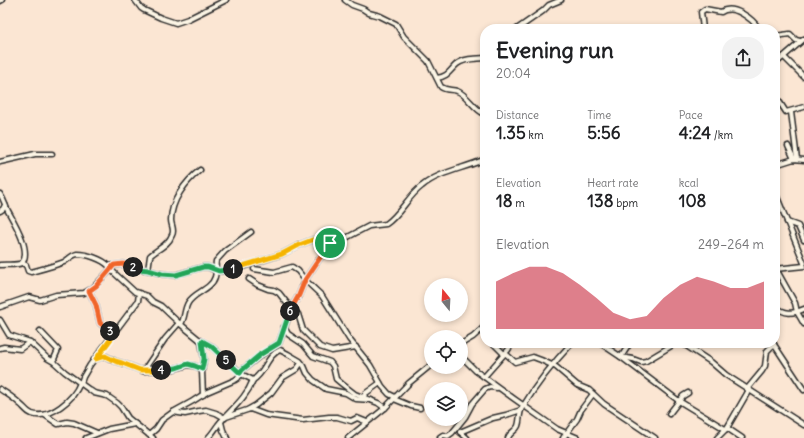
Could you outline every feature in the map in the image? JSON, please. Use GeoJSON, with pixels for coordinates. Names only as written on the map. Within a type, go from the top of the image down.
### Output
{"type":"FeatureCollection","features":[{"type":"Feature","properties":{"kind":"street"},"geometry":{"type":"LineString","coordinates":[[135,0],[144,10],[176,23],[214,7],[226,0]]}},
{"type":"Feature","properties":{"kind":"street"},"geometry":{"type":"LineString","coordinates":[[345,0],[352,5],[396,24],[404,37],[428,61],[439,84],[443,88],[458,91],[480,111]]}},
{"type":"Feature","properties":{"kind":"street"},"geometry":{"type":"LineString","coordinates":[[524,24],[553,3],[561,0]]}},
{"type":"Feature","properties":{"kind":"street"},"geometry":{"type":"LineString","coordinates":[[702,24],[701,12],[705,9],[721,12],[726,9],[739,11],[753,24]]}},
{"type":"Feature","properties":{"kind":"street"},"geometry":{"type":"LineString","coordinates":[[780,35],[790,34],[796,40],[802,40]]}},
{"type":"Feature","properties":{"kind":"street"},"geometry":{"type":"LineString","coordinates":[[780,60],[802,40]]}},
{"type":"Feature","properties":{"kind":"street"},"geometry":{"type":"LineString","coordinates":[[784,56],[804,77]]}},
{"type":"Feature","properties":{"kind":"street"},"geometry":{"type":"LineString","coordinates":[[437,78],[446,75],[461,62],[469,59],[480,58]]}},
{"type":"Feature","properties":{"kind":"street"},"geometry":{"type":"LineString","coordinates":[[780,103],[786,112],[791,112],[804,107]]}},
{"type":"Feature","properties":{"kind":"street"},"geometry":{"type":"LineString","coordinates":[[791,112],[796,159]]}},
{"type":"Feature","properties":{"kind":"street"},"geometry":{"type":"LineString","coordinates":[[788,146],[796,159]]}},
{"type":"Feature","properties":{"kind":"street"},"geometry":{"type":"LineString","coordinates":[[0,162],[35,154],[52,154]]}},
{"type":"Feature","properties":{"kind":"street"},"geometry":{"type":"LineString","coordinates":[[780,164],[796,159],[804,160]]}},
{"type":"Feature","properties":{"kind":"street"},"geometry":{"type":"LineString","coordinates":[[22,263],[26,265],[28,271],[31,272],[64,262],[72,256],[79,254],[97,259],[109,266],[124,264],[162,274],[176,275],[203,267],[208,267],[219,271],[239,268],[282,254],[312,240],[330,243],[344,239],[369,226],[386,224],[425,183],[441,175],[480,161]]}},
{"type":"Feature","properties":{"kind":"street"},"geometry":{"type":"LineString","coordinates":[[148,270],[150,256],[164,246],[172,236],[173,232],[171,217],[180,192],[200,170]]}},
{"type":"Feature","properties":{"kind":"street"},"geometry":{"type":"LineString","coordinates":[[0,194],[21,236],[24,256],[22,263]]}},
{"type":"Feature","properties":{"kind":"street"},"geometry":{"type":"LineString","coordinates":[[780,204],[804,265],[780,268]]}},
{"type":"Feature","properties":{"kind":"street"},"geometry":{"type":"LineString","coordinates":[[0,211],[5,205]]}},
{"type":"Feature","properties":{"kind":"street"},"geometry":{"type":"LineString","coordinates":[[787,222],[798,226],[804,240]]}},
{"type":"Feature","properties":{"kind":"street"},"geometry":{"type":"LineString","coordinates":[[144,370],[165,339],[183,321],[188,302],[203,291],[215,277],[216,260],[250,232]]}},
{"type":"Feature","properties":{"kind":"street"},"geometry":{"type":"LineString","coordinates":[[0,320],[9,335],[30,342],[64,372],[94,393],[107,396],[117,403],[128,418],[151,437],[162,420],[203,395],[235,380],[242,370],[261,354],[279,343],[292,307],[305,280],[330,243]]}},
{"type":"Feature","properties":{"kind":"street"},"geometry":{"type":"LineString","coordinates":[[0,265],[18,265],[22,263]]}},
{"type":"Feature","properties":{"kind":"street"},"geometry":{"type":"LineString","coordinates":[[0,308],[29,297],[40,300],[56,295],[80,294],[89,291],[114,265]]}},
{"type":"Feature","properties":{"kind":"street"},"geometry":{"type":"LineString","coordinates":[[254,269],[274,272],[292,267],[298,270],[305,280],[322,296],[348,339],[370,365],[380,383],[389,394],[411,406],[420,408]]}},
{"type":"Feature","properties":{"kind":"street"},"geometry":{"type":"LineString","coordinates":[[110,269],[135,292],[147,296],[153,302],[161,306],[180,324],[211,346],[240,373],[253,380]]}},
{"type":"Feature","properties":{"kind":"street"},"geometry":{"type":"LineString","coordinates":[[780,276],[796,304],[797,312],[804,324]]}},
{"type":"Feature","properties":{"kind":"street"},"geometry":{"type":"LineString","coordinates":[[249,279],[264,288],[277,291],[299,316],[302,328],[320,347],[332,351],[356,347]]}},
{"type":"Feature","properties":{"kind":"street"},"geometry":{"type":"LineString","coordinates":[[89,291],[96,305],[100,323],[111,332],[113,336]]}},
{"type":"Feature","properties":{"kind":"street"},"geometry":{"type":"LineString","coordinates":[[0,389],[20,403],[30,413],[41,415],[63,406],[72,396],[81,383],[86,372],[138,301],[139,293]]}},
{"type":"Feature","properties":{"kind":"street"},"geometry":{"type":"LineString","coordinates":[[780,310],[787,313],[797,312],[804,309]]}},
{"type":"Feature","properties":{"kind":"street"},"geometry":{"type":"LineString","coordinates":[[284,328],[288,334],[303,344],[313,356],[330,362],[338,380],[352,391],[378,403],[384,408]]}},
{"type":"Feature","properties":{"kind":"street"},"geometry":{"type":"LineString","coordinates":[[40,331],[58,350],[54,362]]}},
{"type":"Feature","properties":{"kind":"street"},"geometry":{"type":"LineString","coordinates":[[468,339],[480,332]]}},
{"type":"Feature","properties":{"kind":"street"},"geometry":{"type":"LineString","coordinates":[[202,341],[204,359],[202,369],[203,395]]}},
{"type":"Feature","properties":{"kind":"street"},"geometry":{"type":"LineString","coordinates":[[0,348],[20,349],[30,342]]}},
{"type":"Feature","properties":{"kind":"street"},"geometry":{"type":"LineString","coordinates":[[499,348],[515,362],[533,357],[560,370],[577,385],[593,394],[604,404],[655,438]]}},
{"type":"Feature","properties":{"kind":"street"},"geometry":{"type":"LineString","coordinates":[[484,377],[508,348]]}},
{"type":"Feature","properties":{"kind":"street"},"geometry":{"type":"LineString","coordinates":[[508,438],[510,433],[518,427],[522,408],[544,375],[568,348]]}},
{"type":"Feature","properties":{"kind":"street"},"geometry":{"type":"LineString","coordinates":[[608,348],[679,401],[742,438]]}},
{"type":"Feature","properties":{"kind":"street"},"geometry":{"type":"LineString","coordinates":[[621,357],[627,348]]}},
{"type":"Feature","properties":{"kind":"street"},"geometry":{"type":"LineString","coordinates":[[621,357],[643,362],[667,348]]}},
{"type":"Feature","properties":{"kind":"street"},"geometry":{"type":"LineString","coordinates":[[689,348],[748,389],[804,425]]}},
{"type":"Feature","properties":{"kind":"street"},"geometry":{"type":"LineString","coordinates":[[717,438],[726,429],[748,389],[765,366],[767,351],[769,348]]}},
{"type":"Feature","properties":{"kind":"street"},"geometry":{"type":"LineString","coordinates":[[776,348],[804,390]]}},
{"type":"Feature","properties":{"kind":"street"},"geometry":{"type":"LineString","coordinates":[[209,438],[221,422],[240,402],[253,380],[261,374],[277,351],[283,351],[301,363],[313,380],[326,389],[346,393],[356,399],[371,400]]}},
{"type":"Feature","properties":{"kind":"street"},"geometry":{"type":"LineString","coordinates":[[96,359],[105,356],[131,367],[144,370],[173,369],[188,364],[202,369]]}},
{"type":"Feature","properties":{"kind":"street"},"geometry":{"type":"LineString","coordinates":[[173,412],[186,414],[202,410],[226,417],[248,409],[271,393],[282,378],[297,369],[301,363]]}},
{"type":"Feature","properties":{"kind":"street"},"geometry":{"type":"LineString","coordinates":[[468,364],[522,408],[578,438]]}},
{"type":"Feature","properties":{"kind":"street"},"geometry":{"type":"LineString","coordinates":[[348,438],[384,408],[409,383],[424,371]]}},
{"type":"Feature","properties":{"kind":"street"},"geometry":{"type":"LineString","coordinates":[[363,397],[366,392],[380,383]]}},
{"type":"Feature","properties":{"kind":"street"},"geometry":{"type":"LineString","coordinates":[[458,431],[472,404],[485,390],[490,387],[499,388]]}},
{"type":"Feature","properties":{"kind":"street"},"geometry":{"type":"LineString","coordinates":[[669,414],[679,401],[688,393]]}},
{"type":"Feature","properties":{"kind":"street"},"geometry":{"type":"LineString","coordinates":[[563,438],[593,394]]}},
{"type":"Feature","properties":{"kind":"street"},"geometry":{"type":"LineString","coordinates":[[440,437],[443,435],[450,435],[493,418],[506,416],[522,408]]}},
{"type":"Feature","properties":{"kind":"street"},"geometry":{"type":"LineString","coordinates":[[248,409],[254,409],[266,415],[303,420],[334,416],[351,421],[357,418],[367,422]]}},
{"type":"Feature","properties":{"kind":"street"},"geometry":{"type":"LineString","coordinates":[[45,414],[58,424],[67,422],[74,423],[97,435]]}},
{"type":"Feature","properties":{"kind":"street"},"geometry":{"type":"LineString","coordinates":[[221,422],[222,430],[226,438]]}},
{"type":"Feature","properties":{"kind":"street"},"geometry":{"type":"LineString","coordinates":[[86,438],[97,435],[109,429],[136,424]]}},
{"type":"Feature","properties":{"kind":"street"},"geometry":{"type":"LineString","coordinates":[[458,431],[467,438]]}},
{"type":"Feature","properties":{"kind":"route"},"geometry":{"type":"LineString","coordinates":[[319,240],[330,243],[303,283],[299,295],[291,309],[289,318],[280,338],[280,342],[276,346],[261,354],[240,373],[211,346],[202,341],[204,362],[202,369],[188,364],[173,369],[143,371],[105,356],[96,359],[113,336],[111,332],[100,323],[96,305],[89,291],[96,286],[114,265],[124,264],[162,274],[176,275],[205,267],[222,271],[239,268],[282,254],[308,241],[319,240]]}}]}
